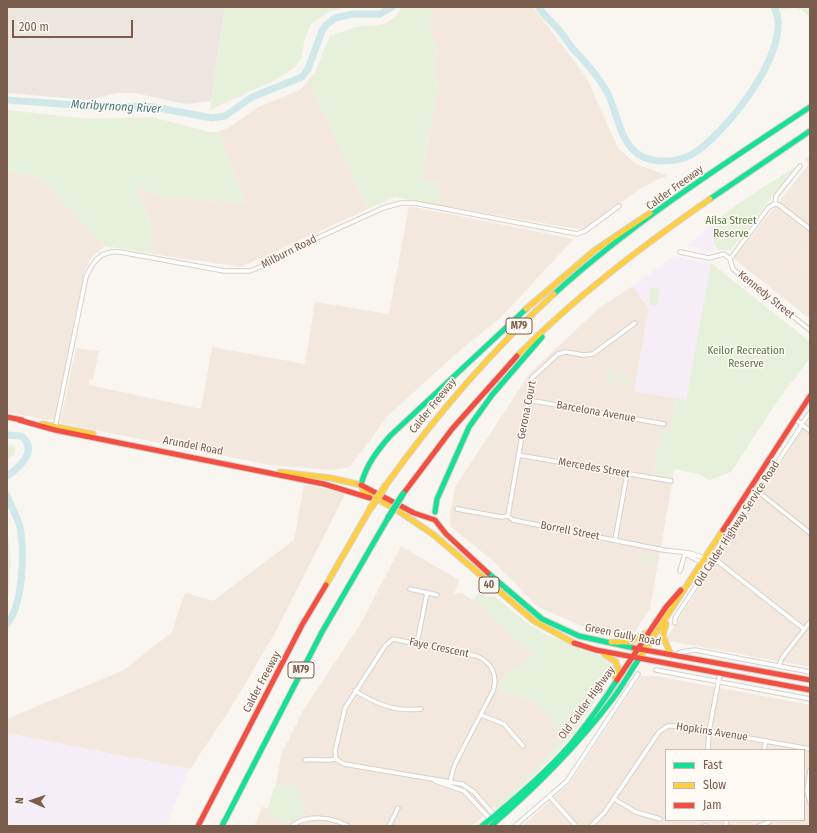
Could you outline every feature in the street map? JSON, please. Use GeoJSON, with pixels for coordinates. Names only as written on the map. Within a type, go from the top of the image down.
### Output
{"type":"FeatureCollection","features":[{"type":"Feature","properties":{"kind":"main road","name":"Calder Freeway"},"geometry":{"type":"LineString","coordinates":[[198,826],[306,619],[370,509],[438,415],[510,335],[594,260],[679,196],[810,107]]}},
{"type":"Feature","properties":{"kind":"main road","name":"M79"},"geometry":{"type":"LineString","coordinates":[[222,826],[344,591],[388,518],[443,440],[522,351],[570,306],[627,259],[810,131]]}},
{"type":"Feature","properties":{"kind":"main road"},"geometry":{"type":"LineString","coordinates":[[407,516],[366,494],[361,485],[362,476],[368,466],[400,425],[517,316],[596,249],[679,196]]}},
{"type":"Feature","properties":{"kind":"main road"},"geometry":{"type":"LineString","coordinates":[[426,530],[432,526],[435,520],[438,499],[469,427],[532,348],[570,306]]}},
{"type":"Feature","properties":{"kind":"main road","name":"Old Calder Highway"},"geometry":{"type":"LineString","coordinates":[[482,826],[493,821],[537,785],[574,747],[612,700],[810,396]]}},
{"type":"Feature","properties":{"kind":"main road","name":"Arundel Road"},"geometry":{"type":"LineString","coordinates":[[7,417],[256,469],[337,487],[364,496]]}},
{"type":"Feature","properties":{"kind":"main road","name":"Arundel Road"},"geometry":{"type":"LineString","coordinates":[[256,469],[331,478],[361,485]]}},
{"type":"Feature","properties":{"kind":"main road"},"geometry":{"type":"LineString","coordinates":[[361,485],[414,512],[435,520]]}},
{"type":"Feature","properties":{"kind":"main road","name":"Green Gully Road"},"geometry":{"type":"LineString","coordinates":[[364,496],[407,516],[426,530],[531,621],[554,635],[588,648],[810,690]]}},
{"type":"Feature","properties":{"kind":"main road","name":"Green Gully Road"},"geometry":{"type":"LineString","coordinates":[[435,520],[446,534],[477,563],[542,619],[574,634],[593,641],[810,680]]}},
{"type":"Feature","properties":{"kind":"main road","name":"Old Calder Highway"},"geometry":{"type":"LineString","coordinates":[[493,821],[558,758],[585,727],[666,607],[691,577]]}},
{"type":"Feature","properties":{"kind":"main road"},"geometry":{"type":"LineString","coordinates":[[673,608],[662,636],[664,644],[673,655]]}},
{"type":"Feature","properties":{"kind":"main road"},"geometry":{"type":"LineString","coordinates":[[593,641],[630,642],[641,637],[651,629]]}},
{"type":"Feature","properties":{"kind":"main road"},"geometry":{"type":"LineString","coordinates":[[585,727],[618,669],[618,664],[613,659],[588,648]]}},
{"type":"Feature","properties":{"kind":"street"},"geometry":{"type":"LineString","coordinates":[[775,204],[776,196],[800,166]]}},
{"type":"Feature","properties":{"kind":"street","name":"Milburn Road"},"geometry":{"type":"LineString","coordinates":[[55,428],[86,277],[94,261],[106,253],[120,252],[226,271],[245,271],[265,265],[308,242],[397,203],[415,203],[577,234],[585,232],[619,206]]}},
{"type":"Feature","properties":{"kind":"street"},"geometry":{"type":"LineString","coordinates":[[680,252],[709,258],[722,254],[730,259],[769,207],[775,204],[779,205],[810,229]]}},
{"type":"Feature","properties":{"kind":"street","name":"Kennedy Street"},"geometry":{"type":"LineString","coordinates":[[730,259],[733,269],[810,330]]}},
{"type":"Feature","properties":{"kind":"street","name":"Gerona Court"},"geometry":{"type":"LineString","coordinates":[[508,516],[532,378],[558,354],[566,352],[583,355],[593,354],[635,323]]}},
{"type":"Feature","properties":{"kind":"street","name":"Barcelona Avenue"},"geometry":{"type":"LineString","coordinates":[[528,400],[664,424]]}},
{"type":"Feature","properties":{"kind":"street","name":"Old Calder Highway Service Road"},"geometry":{"type":"LineString","coordinates":[[675,623],[675,618],[810,413]]}},
{"type":"Feature","properties":{"kind":"street"},"geometry":{"type":"LineString","coordinates":[[795,419],[810,431]]}},
{"type":"Feature","properties":{"kind":"street","name":"Mercedes Street"},"geometry":{"type":"LineString","coordinates":[[518,455],[671,481]]}},
{"type":"Feature","properties":{"kind":"street"},"geometry":{"type":"LineString","coordinates":[[615,540],[627,474]]}},
{"type":"Feature","properties":{"kind":"street"},"geometry":{"type":"LineString","coordinates":[[751,486],[810,533]]}},
{"type":"Feature","properties":{"kind":"street","name":"Borrell Street"},"geometry":{"type":"LineString","coordinates":[[456,509],[501,517],[508,516],[513,520],[684,553],[702,560]]}},
{"type":"Feature","properties":{"kind":"street","name":"Old Calder Highway Service Road"},"geometry":{"type":"LineString","coordinates":[[680,571],[684,553]]}},
{"type":"Feature","properties":{"kind":"street"},"geometry":{"type":"LineString","coordinates":[[707,553],[804,629]]}},
{"type":"Feature","properties":{"kind":"street"},"geometry":{"type":"LineString","coordinates":[[410,589],[437,595]]}},
{"type":"Feature","properties":{"kind":"street"},"geometry":{"type":"LineString","coordinates":[[416,643],[427,593]]}},
{"type":"Feature","properties":{"kind":"street"},"geometry":{"type":"LineString","coordinates":[[779,666],[782,658],[810,622]]}},
{"type":"Feature","properties":{"kind":"street","name":"Faye Crescent"},"geometry":{"type":"LineString","coordinates":[[336,759],[342,717],[355,691],[388,642],[398,639],[477,656],[490,665],[494,672],[495,685],[455,764],[449,786]]}},
{"type":"Feature","properties":{"kind":"street"},"geometry":{"type":"LineString","coordinates":[[673,655],[689,650],[810,672]]}},
{"type":"Feature","properties":{"kind":"street"},"geometry":{"type":"LineString","coordinates":[[656,670],[810,699]]}},
{"type":"Feature","properties":{"kind":"street"},"geometry":{"type":"LineString","coordinates":[[708,749],[709,731],[720,673]]}},
{"type":"Feature","properties":{"kind":"street"},"geometry":{"type":"LineString","coordinates":[[515,826],[567,781],[638,674]]}},
{"type":"Feature","properties":{"kind":"street"},"geometry":{"type":"LineString","coordinates":[[355,691],[382,706],[421,710]]}},
{"type":"Feature","properties":{"kind":"street"},"geometry":{"type":"LineString","coordinates":[[481,714],[504,724],[523,746]]}},
{"type":"Feature","properties":{"kind":"street","name":"Hopkins Avenue"},"geometry":{"type":"LineString","coordinates":[[591,826],[604,813],[662,729],[676,725],[810,749]]}},
{"type":"Feature","properties":{"kind":"street"},"geometry":{"type":"LineString","coordinates":[[764,749],[766,741]]}},
{"type":"Feature","properties":{"kind":"street"},"geometry":{"type":"LineString","coordinates":[[304,760],[314,759],[330,761],[336,759],[339,762],[430,780],[449,786],[464,791],[493,821]]}},
{"type":"Feature","properties":{"kind":"street"},"geometry":{"type":"LineString","coordinates":[[810,770],[807,791],[810,802]]}},
{"type":"Feature","properties":{"kind":"street"},"geometry":{"type":"LineString","coordinates":[[430,780],[450,781],[470,788],[493,821]]}},
{"type":"Feature","properties":{"kind":"street"},"geometry":{"type":"LineString","coordinates":[[550,796],[576,826]]}},
{"type":"Feature","properties":{"kind":"street"},"geometry":{"type":"LineString","coordinates":[[614,799],[636,812],[660,819]]}},
{"type":"Feature","properties":{"kind":"street"},"geometry":{"type":"LineString","coordinates":[[389,826],[398,808]]}},
{"type":"Feature","properties":{"kind":"street"},"geometry":{"type":"LineString","coordinates":[[292,826],[302,820],[312,818],[337,822],[348,826]]}},
{"type":"Feature","properties":{"kind":"street"},"geometry":{"type":"LineString","coordinates":[[759,826],[769,822]]}},
{"type":"Feature","properties":{"kind":"shaded area"},"geometry":{"type":"Polygon","coordinates":[[[7,7],[225,7],[211,101],[186,104],[134,93],[116,93],[90,100],[7,93],[7,7]]]}},
{"type":"Feature","properties":{"kind":"shaded area"},"geometry":{"type":"Polygon","coordinates":[[[432,7],[533,7],[586,77],[618,148],[636,164],[666,175],[666,177],[658,179],[643,187],[615,205],[583,230],[439,205],[439,184],[421,180],[438,83],[434,70],[437,50],[429,24],[432,7]]]}},
{"type":"Feature","properties":{"kind":"shaded area"},"geometry":{"type":"Polygon","coordinates":[[[309,80],[368,209],[241,267],[153,254],[153,235],[138,186],[162,197],[246,203],[218,132],[228,128],[258,107],[300,90],[309,80]]]}},
{"type":"Feature","properties":{"kind":"shaded area"},"geometry":{"type":"Polygon","coordinates":[[[810,156],[810,241],[792,265],[810,279],[810,319],[735,260],[735,257],[809,164],[804,160],[810,156]]]}},
{"type":"Feature","properties":{"kind":"shaded area"},"geometry":{"type":"Polygon","coordinates":[[[7,171],[41,178],[105,246],[91,258],[84,273],[54,419],[48,420],[7,412],[7,171]]]}},
{"type":"Feature","properties":{"kind":"shaded area"},"geometry":{"type":"Polygon","coordinates":[[[409,206],[574,239],[499,319],[451,358],[387,417],[350,467],[333,470],[270,465],[60,423],[76,348],[99,351],[93,380],[89,379],[89,385],[201,409],[212,347],[305,364],[315,302],[389,314],[409,206]]]}},
{"type":"Feature","properties":{"kind":"shaded area"},"geometry":{"type":"Polygon","coordinates":[[[717,220],[713,250],[708,253],[700,252],[700,248],[687,246],[717,220]]]}},
{"type":"Feature","properties":{"kind":"shaded area"},"geometry":{"type":"Polygon","coordinates":[[[810,241],[810,279],[791,265],[810,241]]]}},
{"type":"Feature","properties":{"kind":"shaded area"},"geometry":{"type":"Polygon","coordinates":[[[674,256],[711,263],[686,400],[634,391],[649,309],[633,286],[674,256]]]}},
{"type":"Feature","properties":{"kind":"shaded area"},"geometry":{"type":"Polygon","coordinates":[[[633,286],[649,309],[634,391],[676,398],[670,432],[661,430],[653,474],[673,477],[650,609],[634,633],[622,636],[589,629],[538,607],[493,561],[451,527],[450,516],[455,487],[530,373],[599,308],[633,286]]]}},
{"type":"Feature","properties":{"kind":"shaded area"},"geometry":{"type":"Polygon","coordinates":[[[810,418],[810,667],[669,641],[667,637],[810,418]]]}},
{"type":"Feature","properties":{"kind":"shaded area"},"geometry":{"type":"Polygon","coordinates":[[[304,485],[339,491],[345,494],[276,631],[232,706],[190,769],[7,733],[7,719],[124,670],[172,632],[182,600],[186,593],[213,601],[294,540],[304,485]]]}},
{"type":"Feature","properties":{"kind":"shaded area"},"geometry":{"type":"Polygon","coordinates":[[[401,546],[459,580],[454,594],[461,593],[478,603],[534,656],[501,679],[499,691],[536,702],[563,732],[544,762],[472,826],[254,826],[262,807],[269,809],[286,825],[304,815],[299,788],[276,784],[281,755],[304,709],[363,620],[401,546]]]}},
{"type":"Feature","properties":{"kind":"shaded area"},"geometry":{"type":"Polygon","coordinates":[[[641,676],[657,676],[810,705],[810,826],[522,826],[570,783],[641,676]]]}},
{"type":"Feature","properties":{"kind":"shaded area"},"geometry":{"type":"Polygon","coordinates":[[[7,733],[189,769],[166,826],[7,826],[7,733]]]}},
{"type":"Feature","properties":{"kind":"green space"},"geometry":{"type":"Polygon","coordinates":[[[225,7],[342,7],[327,13],[311,24],[305,38],[301,59],[294,68],[277,79],[210,110],[225,7]]]}},
{"type":"Feature","properties":{"kind":"green space"},"geometry":{"type":"Polygon","coordinates":[[[402,7],[432,7],[429,24],[437,50],[434,70],[438,83],[421,180],[439,184],[439,205],[395,197],[368,209],[309,80],[314,74],[330,36],[357,27],[377,25],[387,22],[397,14],[402,7]]]}},
{"type":"Feature","properties":{"kind":"green space"},"geometry":{"type":"Polygon","coordinates":[[[774,7],[810,7],[810,17],[803,11],[796,8],[776,10],[774,7]]]}},
{"type":"Feature","properties":{"kind":"green space"},"geometry":{"type":"Polygon","coordinates":[[[7,110],[90,119],[153,117],[209,132],[218,132],[246,203],[162,197],[138,186],[153,235],[153,254],[105,246],[41,178],[7,171],[7,110]]]}},
{"type":"Feature","properties":{"kind":"green space","name":"Ailsa Street Reserve"},"geometry":{"type":"Polygon","coordinates":[[[795,167],[731,250],[718,250],[714,244],[717,220],[739,203],[795,167]]]}},
{"type":"Feature","properties":{"kind":"green space","name":"Keilor Recreation Reserve"},"geometry":{"type":"Polygon","coordinates":[[[711,263],[810,342],[810,358],[778,400],[731,472],[709,480],[699,474],[674,469],[673,477],[653,474],[661,430],[670,432],[676,398],[686,400],[711,263]]]}},
{"type":"Feature","properties":{"kind":"green space"},"geometry":{"type":"Polygon","coordinates":[[[651,288],[660,289],[657,306],[649,304],[651,288]]]}},
{"type":"Feature","properties":{"kind":"green space"},"geometry":{"type":"Polygon","coordinates":[[[609,369],[618,381],[612,385],[604,373],[609,369]]]}},
{"type":"Feature","properties":{"kind":"green space"},"geometry":{"type":"Polygon","coordinates":[[[622,371],[630,382],[626,385],[618,373],[622,371]]]}},
{"type":"Feature","properties":{"kind":"green space"},"geometry":{"type":"Polygon","coordinates":[[[7,444],[15,446],[15,454],[7,460],[7,444]]]}},
{"type":"Feature","properties":{"kind":"green space"},"geometry":{"type":"Polygon","coordinates":[[[7,526],[11,562],[7,612],[7,526]]]}},
{"type":"Feature","properties":{"kind":"green space"},"geometry":{"type":"Polygon","coordinates":[[[641,555],[655,557],[653,564],[639,561],[641,555]]]}},
{"type":"Feature","properties":{"kind":"green space"},"geometry":{"type":"Polygon","coordinates":[[[478,593],[487,597],[494,596],[526,622],[543,633],[610,660],[614,668],[612,675],[573,734],[553,757],[501,807],[497,809],[493,806],[544,762],[563,732],[536,702],[498,691],[501,679],[534,656],[478,603],[473,601],[478,593]]]}},
{"type":"Feature","properties":{"kind":"green space"},"geometry":{"type":"Polygon","coordinates":[[[276,784],[299,788],[304,815],[286,825],[267,809],[276,784]]]}},
{"type":"Feature","properties":{"kind":"waterway","name":"Maribyrnong River"},"geometry":{"type":"LineString","coordinates":[[7,100],[103,107],[148,106],[212,118],[225,116],[252,97],[302,77],[308,69],[322,31],[326,25],[335,18],[353,14],[380,14],[392,7]]}},
{"type":"Feature","properties":{"kind":"waterway","name":"Maribyrnong River"},"geometry":{"type":"LineString","coordinates":[[539,7],[604,86],[611,100],[620,128],[629,145],[635,152],[643,157],[661,161],[680,159],[691,155],[705,145],[738,110],[753,89],[766,66],[775,44],[778,24],[774,7]]}},
{"type":"Feature","properties":{"kind":"waterway","name":"Maribyrnong River"},"geometry":{"type":"LineString","coordinates":[[7,435],[21,436],[26,441],[28,447],[26,458],[7,476]]}},
{"type":"Feature","properties":{"kind":"waterway","name":"Maribyrnong River"},"geometry":{"type":"LineString","coordinates":[[7,495],[18,520],[22,538],[22,564],[19,592],[12,615],[7,624]]}},
{"type":"Feature","properties":{"kind":"traffic: fast"},"geometry":{"type":"LineString","coordinates":[[554,294],[646,219],[711,173],[810,107]]}},
{"type":"Feature","properties":{"kind":"traffic: fast"},"geometry":{"type":"LineString","coordinates":[[710,199],[810,131]]}},
{"type":"Feature","properties":{"kind":"traffic: fast"},"geometry":{"type":"LineString","coordinates":[[361,485],[372,459],[390,436],[526,309]]}},
{"type":"Feature","properties":{"kind":"traffic: fast"},"geometry":{"type":"LineString","coordinates":[[435,512],[437,499],[469,427],[492,395],[542,337]]}},
{"type":"Feature","properties":{"kind":"traffic: fast"},"geometry":{"type":"LineString","coordinates":[[388,518],[403,494]]}},
{"type":"Feature","properties":{"kind":"traffic: fast"},"geometry":{"type":"LineString","coordinates":[[222,826],[322,632],[388,518]]}},
{"type":"Feature","properties":{"kind":"traffic: fast"},"geometry":{"type":"LineString","coordinates":[[488,573],[542,619],[579,636],[634,648]]}},
{"type":"Feature","properties":{"kind":"traffic: fast"},"geometry":{"type":"LineString","coordinates":[[491,826],[539,782],[584,735],[615,696],[640,657]]}},
{"type":"Feature","properties":{"kind":"traffic: fast"},"geometry":{"type":"LineString","coordinates":[[482,826],[550,767],[589,721],[617,680]]}},
{"type":"Feature","properties":{"kind":"traffic: slow"},"geometry":{"type":"LineString","coordinates":[[517,356],[562,313],[609,273],[710,199]]}},
{"type":"Feature","properties":{"kind":"traffic: slow"},"geometry":{"type":"LineString","coordinates":[[526,309],[595,250],[650,213]]}},
{"type":"Feature","properties":{"kind":"traffic: slow"},"geometry":{"type":"LineString","coordinates":[[386,485],[444,409],[486,361],[554,294]]}},
{"type":"Feature","properties":{"kind":"traffic: slow"},"geometry":{"type":"LineString","coordinates":[[42,424],[93,434]]}},
{"type":"Feature","properties":{"kind":"traffic: slow"},"geometry":{"type":"LineString","coordinates":[[280,472],[331,478],[361,485]]}},
{"type":"Feature","properties":{"kind":"traffic: slow"},"geometry":{"type":"LineString","coordinates":[[361,485],[364,492],[397,510],[434,535],[534,621],[574,643]]}},
{"type":"Feature","properties":{"kind":"traffic: slow"},"geometry":{"type":"LineString","coordinates":[[370,509],[386,485]]}},
{"type":"Feature","properties":{"kind":"traffic: slow"},"geometry":{"type":"LineString","coordinates":[[326,585],[370,509]]}},
{"type":"Feature","properties":{"kind":"traffic: slow"},"geometry":{"type":"LineString","coordinates":[[640,657],[723,530]]}},
{"type":"Feature","properties":{"kind":"traffic: slow"},"geometry":{"type":"LineString","coordinates":[[666,624],[663,636],[671,655]]}},
{"type":"Feature","properties":{"kind":"traffic: slow"},"geometry":{"type":"LineString","coordinates":[[611,642],[630,642],[646,633]]}},
{"type":"Feature","properties":{"kind":"traffic: slow"},"geometry":{"type":"LineString","coordinates":[[604,654],[616,662],[618,669],[615,677]]}},
{"type":"Feature","properties":{"kind":"traffic: jam"},"geometry":{"type":"LineString","coordinates":[[403,494],[452,429],[517,356]]}},
{"type":"Feature","properties":{"kind":"traffic: jam"},"geometry":{"type":"LineString","coordinates":[[723,530],[810,396]]}},
{"type":"Feature","properties":{"kind":"traffic: jam"},"geometry":{"type":"LineString","coordinates":[[7,417],[22,420]]}},
{"type":"Feature","properties":{"kind":"traffic: jam"},"geometry":{"type":"LineString","coordinates":[[19,420],[55,430],[324,484],[370,498]]}},
{"type":"Feature","properties":{"kind":"traffic: jam"},"geometry":{"type":"LineString","coordinates":[[361,485],[414,513],[435,520],[446,534],[488,573]]}},
{"type":"Feature","properties":{"kind":"traffic: jam"},"geometry":{"type":"LineString","coordinates":[[198,826],[302,625],[326,585]]}},
{"type":"Feature","properties":{"kind":"traffic: jam"},"geometry":{"type":"LineString","coordinates":[[617,680],[666,607],[681,590]]}},
{"type":"Feature","properties":{"kind":"traffic: jam"},"geometry":{"type":"LineString","coordinates":[[574,643],[596,650],[810,690]]}},
{"type":"Feature","properties":{"kind":"traffic: jam"},"geometry":{"type":"LineString","coordinates":[[634,648],[810,680]]}}]}
